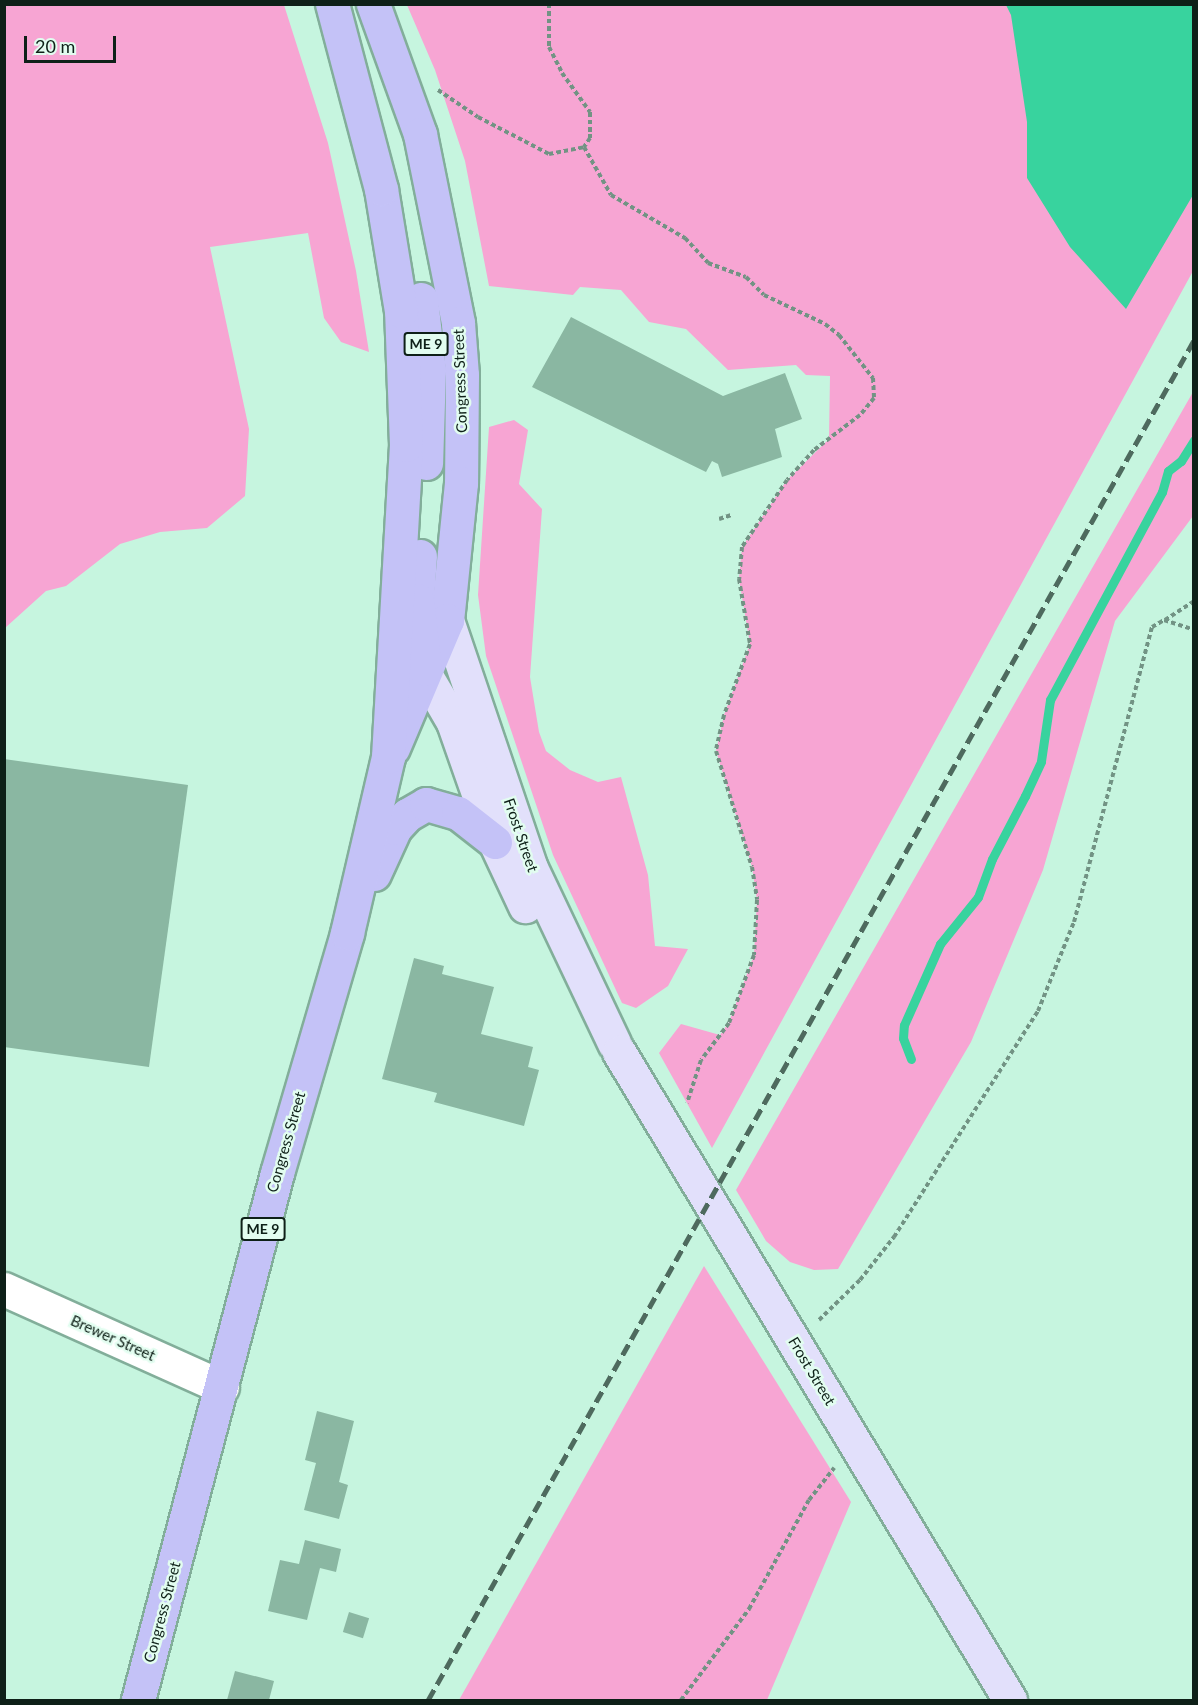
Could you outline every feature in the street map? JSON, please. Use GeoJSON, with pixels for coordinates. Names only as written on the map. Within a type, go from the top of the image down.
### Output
{"type":"FeatureCollection","features":[{"type":"Feature","properties":{"kind":"main road","name":"Congress Street"},"geometry":{"type":"LineString","coordinates":[[373,4],[420,134],[458,323],[462,375],[461,483],[447,620],[388,757]]}},
{"type":"Feature","properties":{"kind":"main road","name":"Congress Street"},"geometry":{"type":"LineString","coordinates":[[138,1701],[277,1173],[347,933],[388,757],[406,445],[401,311],[381,189],[335,15]]}},
{"type":"Feature","properties":{"kind":"main road","name":"ME 9"},"geometry":{"type":"LineString","coordinates":[[335,15],[393,165],[412,236],[422,305],[429,370],[428,436],[417,600],[425,674]]}},
{"type":"Feature","properties":{"kind":"main road"},"geometry":{"type":"LineString","coordinates":[[347,933],[395,828],[407,815],[426,804],[437,805],[458,813],[495,842]]}},
{"type":"Feature","properties":{"kind":"street","name":"Frost Street"},"geometry":{"type":"LineString","coordinates":[[447,620],[531,868],[616,1047],[1010,1701]]}},
{"type":"Feature","properties":{"kind":"street","name":"Frost Street"},"geometry":{"type":"LineString","coordinates":[[425,674],[453,722],[495,842],[562,980],[616,1047]]}},
{"type":"Feature","properties":{"kind":"street","name":"Brewer Street"},"geometry":{"type":"LineString","coordinates":[[4,1289],[222,1386]]}},
{"type":"Feature","properties":{"kind":"path"},"geometry":{"type":"LineString","coordinates":[[432,85],[478,117],[549,154],[584,147],[591,138],[590,112],[549,47],[549,4]]}},
{"type":"Feature","properties":{"kind":"path"},"geometry":{"type":"LineString","coordinates":[[584,147],[611,195],[685,238],[708,263],[746,277],[764,295],[825,324],[839,335],[873,378],[874,398],[860,415],[814,450],[787,480],[742,547],[739,579],[750,644],[724,715],[716,751],[752,867],[758,900],[754,955],[729,1023],[701,1060],[684,1110]]}},
{"type":"Feature","properties":{"kind":"path"},"geometry":{"type":"LineString","coordinates":[[719,519],[731,515]]}},
{"type":"Feature","properties":{"kind":"path"},"geometry":{"type":"LineString","coordinates":[[795,1343],[860,1280],[894,1237],[1038,1011],[1074,922],[1140,662],[1152,627],[1194,601]]}},
{"type":"Feature","properties":{"kind":"path"},"geometry":{"type":"LineString","coordinates":[[1164,620],[1194,630]]}},
{"type":"Feature","properties":{"kind":"path"},"geometry":{"type":"LineString","coordinates":[[681,1701],[749,1609],[809,1500],[855,1442]]}},
{"type":"Feature","properties":{"kind":"shaded area"},"geometry":{"type":"Polygon","coordinates":[[[5,4],[284,5],[328,143],[356,271],[369,352],[341,342],[324,318],[308,233],[210,247],[249,429],[245,496],[207,528],[160,532],[120,544],[66,586],[46,591],[5,628],[5,4]]]}},
{"type":"Feature","properties":{"kind":"shaded area"},"geometry":{"type":"Polygon","coordinates":[[[407,5],[1193,5],[1193,271],[712,1148],[659,1053],[681,1024],[720,1035],[729,1022],[754,955],[757,900],[752,867],[716,751],[724,715],[750,644],[739,579],[742,547],[787,480],[829,439],[830,376],[806,375],[796,365],[728,370],[686,329],[649,322],[621,290],[580,287],[573,295],[489,286],[465,161],[435,70],[407,5]]]}},
{"type":"Feature","properties":{"kind":"shaded area"},"geometry":{"type":"Polygon","coordinates":[[[1006,5],[1193,5],[1193,195],[1126,309],[1070,247],[1027,178],[1027,122],[1011,15],[1006,5]]]}},
{"type":"Feature","properties":{"kind":"shaded area"},"geometry":{"type":"Polygon","coordinates":[[[1193,392],[1193,516],[1115,621],[1043,870],[971,1042],[838,1269],[814,1270],[790,1262],[766,1241],[736,1190],[1193,392]]]}},
{"type":"Feature","properties":{"kind":"shaded area"},"geometry":{"type":"Polygon","coordinates":[[[514,420],[528,430],[519,484],[542,509],[530,677],[539,732],[546,751],[570,770],[598,782],[621,777],[648,875],[655,946],[688,949],[668,986],[636,1008],[622,1003],[553,855],[486,656],[478,595],[489,427],[514,420]]]}},
{"type":"Feature","properties":{"kind":"shaded area"},"geometry":{"type":"Polygon","coordinates":[[[704,1266],[851,1502],[767,1700],[459,1700],[704,1266]]]}},
{"type":"Feature","properties":{"kind":"building"},"geometry":{"type":"Polygon","coordinates":[[[571,317],[723,396],[785,373],[802,419],[775,429],[782,457],[722,477],[718,464],[712,461],[706,472],[532,387],[571,317]]]}},
{"type":"Feature","properties":{"kind":"building"},"geometry":{"type":"Polygon","coordinates":[[[4,759],[188,785],[149,1067],[4,1047],[4,759]]]}},
{"type":"Feature","properties":{"kind":"building"},"geometry":{"type":"Polygon","coordinates":[[[414,958],[444,966],[442,974],[494,987],[481,1034],[533,1047],[528,1067],[539,1070],[524,1126],[434,1102],[437,1093],[382,1079],[414,958]]]}},
{"type":"Feature","properties":{"kind":"building"},"geometry":{"type":"Polygon","coordinates":[[[317,1411],[354,1421],[339,1482],[348,1485],[339,1519],[304,1510],[316,1463],[305,1460],[317,1411]]]}},
{"type":"Feature","properties":{"kind":"building"},"geometry":{"type":"Polygon","coordinates":[[[305,1540],[341,1549],[336,1572],[320,1568],[307,1620],[268,1611],[280,1560],[299,1564],[305,1540]]]}},
{"type":"Feature","properties":{"kind":"building"},"geometry":{"type":"Polygon","coordinates":[[[349,1612],[369,1618],[363,1638],[343,1632],[349,1612]]]}},
{"type":"Feature","properties":{"kind":"building"},"geometry":{"type":"Polygon","coordinates":[[[235,1671],[274,1681],[269,1700],[227,1700],[235,1671]]]}},
{"type":"Feature","properties":{"kind":"waterway"},"geometry":{"type":"LineString","coordinates":[[911,1059],[903,1038],[904,1025],[940,944],[978,897],[992,859],[1041,761],[1050,700],[1162,492],[1168,471],[1181,461],[1194,440]]}},
{"type":"Feature","properties":{"kind":"railway"},"geometry":{"type":"LineString","coordinates":[[428,1700],[1194,340]]}}]}
